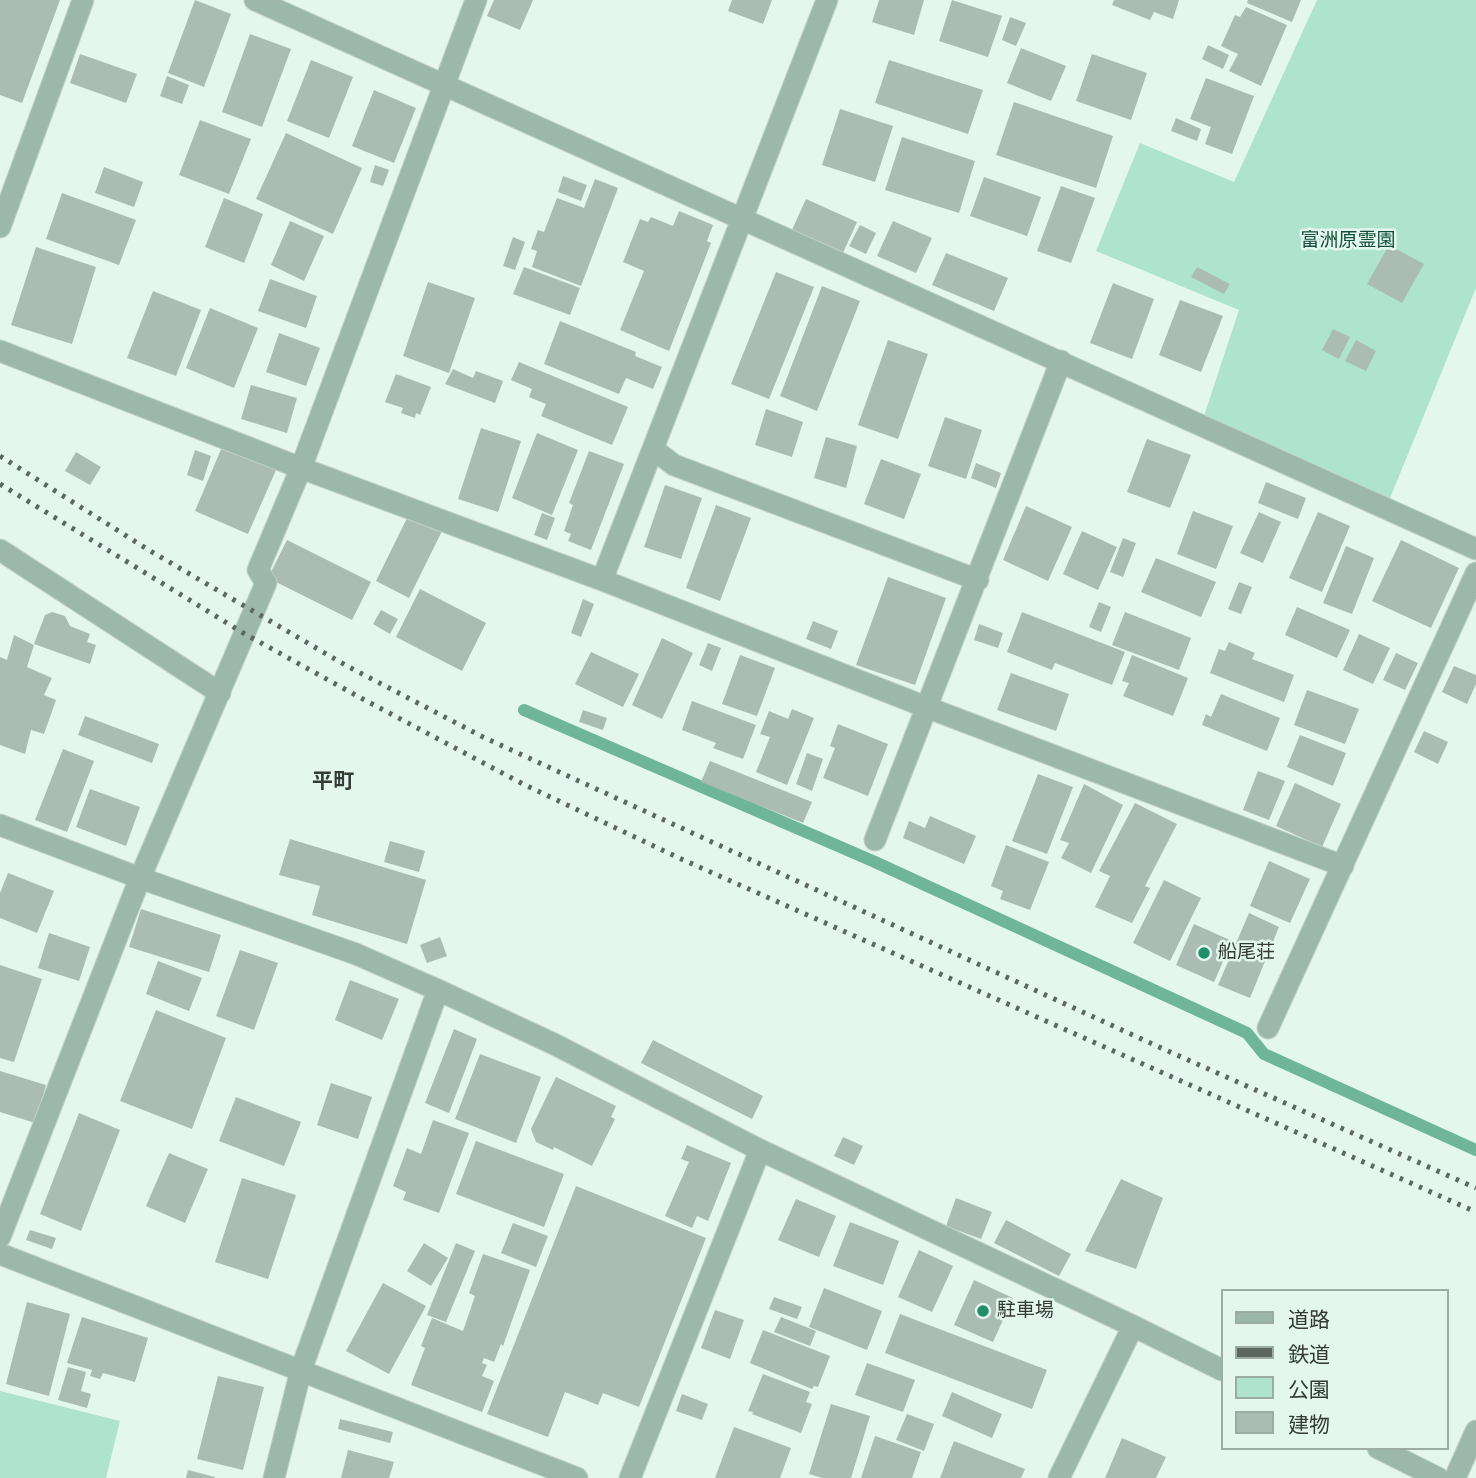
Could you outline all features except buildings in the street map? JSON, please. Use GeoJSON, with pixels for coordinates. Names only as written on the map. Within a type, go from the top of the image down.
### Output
{"type":"FeatureCollection","features":[{"type":"Feature","properties":{"kind":"street"},"geometry":{"type":"LineString","coordinates":[[0,227],[83,0]]}},
{"type":"Feature","properties":{"kind":"street"},"geometry":{"type":"LineString","coordinates":[[254,0],[1476,548]]}},
{"type":"Feature","properties":{"kind":"street"},"geometry":{"type":"LineString","coordinates":[[0,1237],[140,878],[265,583],[258,570],[300,468],[476,0]]}},
{"type":"Feature","properties":{"kind":"street"},"geometry":{"type":"LineString","coordinates":[[602,580],[827,0]]}},
{"type":"Feature","properties":{"kind":"street"},"geometry":{"type":"LineString","coordinates":[[0,351],[1343,866]]}},
{"type":"Feature","properties":{"kind":"street"},"geometry":{"type":"LineString","coordinates":[[875,840],[1061,361]]}},
{"type":"Feature","properties":{"kind":"street"},"geometry":{"type":"LineString","coordinates":[[653,449],[674,466],[978,580]]}},
{"type":"Feature","properties":{"kind":"street"},"geometry":{"type":"LineString","coordinates":[[0,550],[220,693]]}},
{"type":"Feature","properties":{"kind":"street"},"geometry":{"type":"LineString","coordinates":[[1268,1028],[1476,573]]}},
{"type":"Feature","properties":{"kind":"street"},"geometry":{"type":"LineString","coordinates":[[0,825],[140,878],[356,954],[438,990],[554,1044],[760,1150],[1220,1369]]}},
{"type":"Feature","properties":{"kind":"street"},"geometry":{"type":"LineString","coordinates":[[274,1478],[301,1370],[438,990]]}},
{"type":"Feature","properties":{"kind":"street"},"geometry":{"type":"LineString","coordinates":[[630,1478],[760,1150]]}},
{"type":"Feature","properties":{"kind":"street"},"geometry":{"type":"LineString","coordinates":[[0,1256],[577,1478]]}},
{"type":"Feature","properties":{"kind":"street"},"geometry":{"type":"LineString","coordinates":[[1059,1478],[1133,1326]]}},
{"type":"Feature","properties":{"kind":"street"},"geometry":{"type":"LineString","coordinates":[[1455,1478],[1476,1431]]}},
{"type":"Feature","properties":{"kind":"street"},"geometry":{"type":"LineString","coordinates":[[1382,1450],[1438,1478]]}},
{"type":"Feature","properties":{"kind":"green space","name":"富洲原霊園"},"geometry":{"type":"Polygon","coordinates":[[[1317,0],[1476,0],[1476,288],[1388,503],[1203,419],[1239,310],[1096,251],[1140,143],[1234,182],[1317,0]]]}},
{"type":"Feature","properties":{"kind":"green space"},"geometry":{"type":"Polygon","coordinates":[[[0,1391],[120,1421],[106,1478],[0,1478],[0,1391]]]}},
{"type":"Feature","properties":{"kind":"waterway"},"geometry":{"type":"LineString","coordinates":[[524,710],[875,862],[1247,1033],[1264,1054],[1476,1150]]}},
{"type":"Feature","properties":{"kind":"railway"},"geometry":{"type":"LineString","coordinates":[[0,456],[147,549],[347,666],[483,737],[1159,1047],[1476,1188]]}},
{"type":"Feature","properties":{"kind":"railway"},"geometry":{"type":"LineString","coordinates":[[0,484],[245,634],[523,784],[679,858],[1476,1212]]}},
{"type":"Feature","properties":{"kind":"place","name":"船尾荘"},"geometry":{"type":"Point","coordinates":[1204,953]}},
{"type":"Feature","properties":{"kind":"place","name":"駐車場"},"geometry":{"type":"Point","coordinates":[983,1311]}},
{"type":"Feature","properties":{"kind":"district","name":"平町"},"geometry":{"type":"Point","coordinates":[333,783]}}]}
